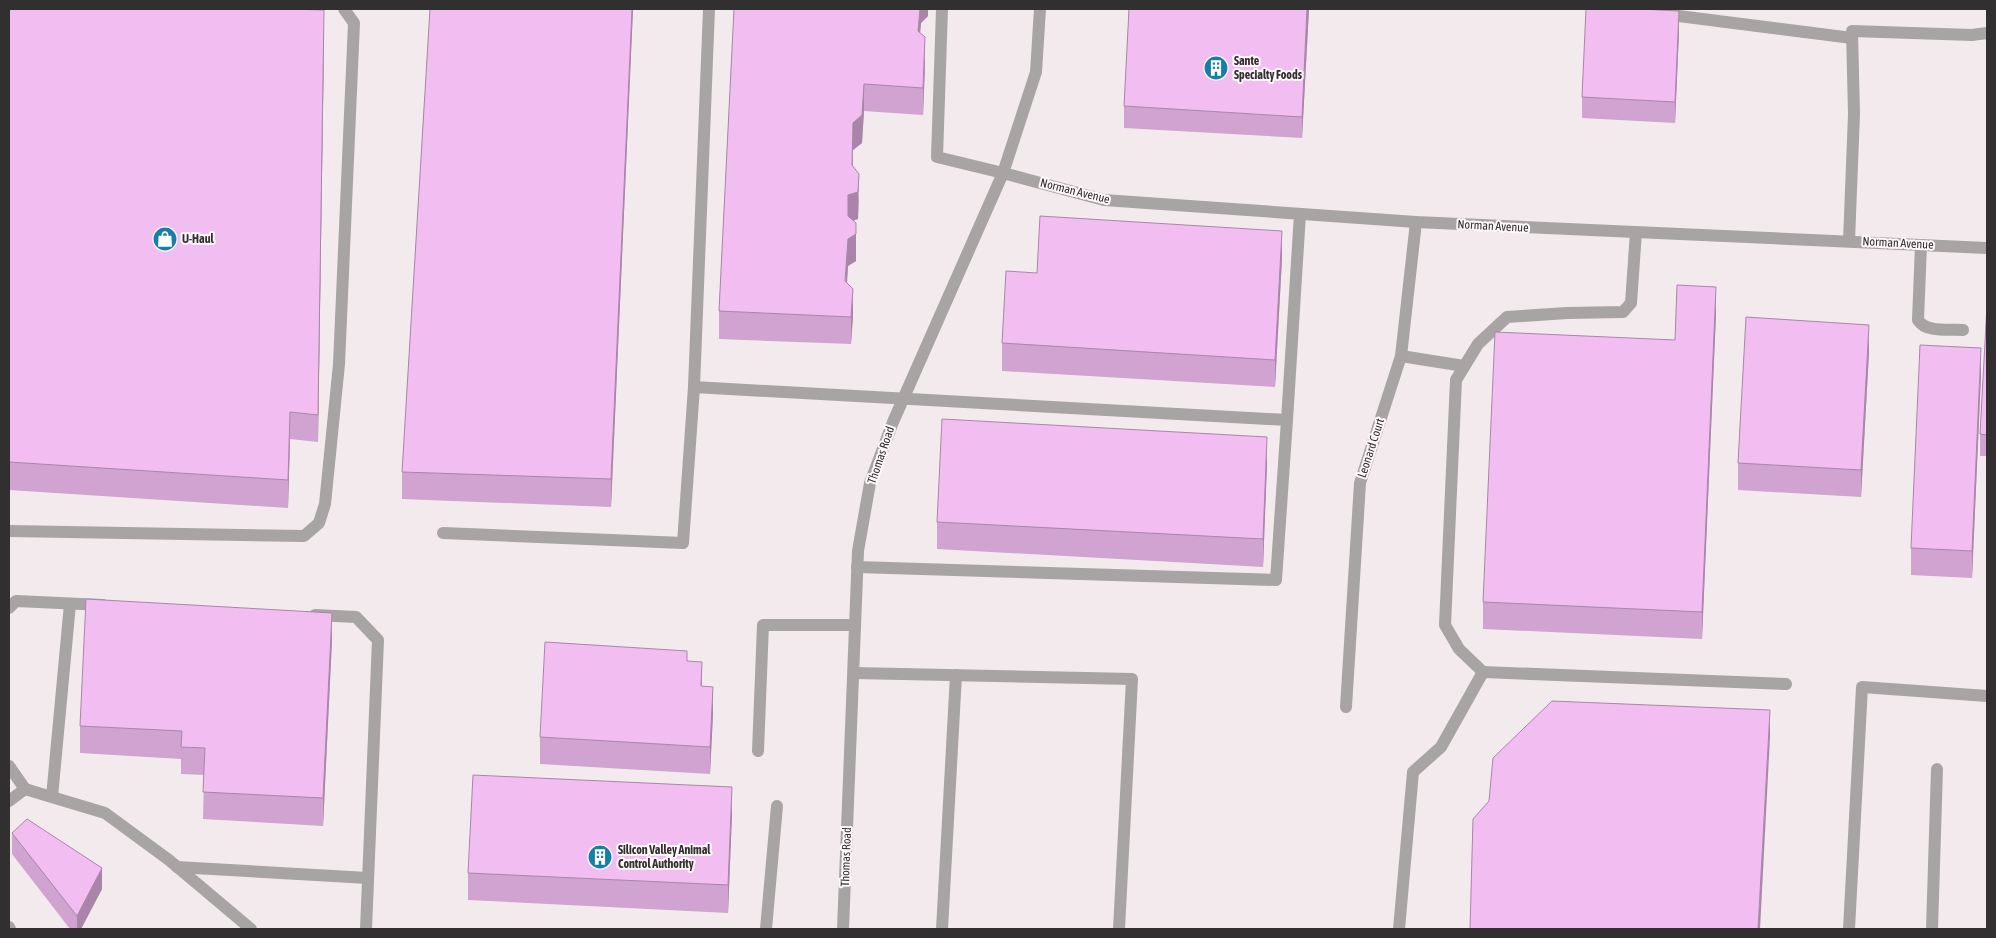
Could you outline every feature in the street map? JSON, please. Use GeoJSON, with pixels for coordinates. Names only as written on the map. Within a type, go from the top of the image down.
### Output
{"type":"FeatureCollection","features":[{"type":"Feature","properties":{"kind":"street"},"geometry":{"type":"LineString","coordinates":[[9,531],[304,536],[319,523],[325,504],[339,364],[354,23],[344,9]]}},
{"type":"Feature","properties":{"kind":"street"},"geometry":{"type":"LineString","coordinates":[[443,533],[683,543],[694,387],[709,9]]}},
{"type":"Feature","properties":{"kind":"street","name":"Norman Avenue"},"geometry":{"type":"LineString","coordinates":[[942,9],[937,157],[1104,200],[1416,222],[1987,248]]}},
{"type":"Feature","properties":{"kind":"street","name":"Thomas Road"},"geometry":{"type":"LineString","coordinates":[[844,929],[857,567],[870,483],[903,399],[1003,173],[1036,72],[1040,9]]}},
{"type":"Feature","properties":{"kind":"street"},"geometry":{"type":"LineString","coordinates":[[1653,13],[1852,38]]}},
{"type":"Feature","properties":{"kind":"street"},"geometry":{"type":"LineString","coordinates":[[1849,241],[1854,114],[1852,31],[1987,34]]}},
{"type":"Feature","properties":{"kind":"street"},"geometry":{"type":"LineString","coordinates":[[857,567],[1276,580],[1300,214]]}},
{"type":"Feature","properties":{"kind":"street","name":"Leonard Court"},"geometry":{"type":"LineString","coordinates":[[1346,707],[1360,483],[1401,356],[1416,222]]}},
{"type":"Feature","properties":{"kind":"street"},"geometry":{"type":"LineString","coordinates":[[1636,232],[1631,303],[1623,312],[1507,317],[1478,344],[1456,380],[1445,625],[1459,649],[1483,672],[1786,684]]}},
{"type":"Feature","properties":{"kind":"street"},"geometry":{"type":"LineString","coordinates":[[1921,244],[1918,320],[1921,326],[1928,328],[1963,330]]}},
{"type":"Feature","properties":{"kind":"street"},"geometry":{"type":"LineString","coordinates":[[1401,356],[1464,366]]}},
{"type":"Feature","properties":{"kind":"street"},"geometry":{"type":"LineString","coordinates":[[694,387],[1287,420]]}},
{"type":"Feature","properties":{"kind":"street"},"geometry":{"type":"LineString","coordinates":[[9,608],[16,601],[120,606]]}},
{"type":"Feature","properties":{"kind":"street"},"geometry":{"type":"LineString","coordinates":[[52,797],[70,604]]}},
{"type":"Feature","properties":{"kind":"street"},"geometry":{"type":"LineString","coordinates":[[307,615],[356,617],[378,640],[366,929]]}},
{"type":"Feature","properties":{"kind":"street"},"geometry":{"type":"LineString","coordinates":[[758,751],[764,625],[856,625]]}},
{"type":"Feature","properties":{"kind":"street"},"geometry":{"type":"LineString","coordinates":[[1399,929],[1413,772],[1441,747],[1483,672]]}},
{"type":"Feature","properties":{"kind":"street"},"geometry":{"type":"LineString","coordinates":[[854,673],[1132,679],[1119,929]]}},
{"type":"Feature","properties":{"kind":"street"},"geometry":{"type":"LineString","coordinates":[[942,929],[956,675]]}},
{"type":"Feature","properties":{"kind":"street"},"geometry":{"type":"LineString","coordinates":[[1849,929],[1862,687],[1987,696]]}},
{"type":"Feature","properties":{"kind":"street"},"geometry":{"type":"LineString","coordinates":[[9,766],[25,789],[105,812],[177,867],[251,929]]}},
{"type":"Feature","properties":{"kind":"street"},"geometry":{"type":"LineString","coordinates":[[1932,929],[1937,769]]}},
{"type":"Feature","properties":{"kind":"street"},"geometry":{"type":"LineString","coordinates":[[9,801],[25,789]]}},
{"type":"Feature","properties":{"kind":"street"},"geometry":{"type":"LineString","coordinates":[[766,929],[777,806]]}},
{"type":"Feature","properties":{"kind":"street"},"geometry":{"type":"LineString","coordinates":[[177,867],[368,878]]}},
{"type":"Feature","properties":{"kind":"building","name":"U-Haul"},"geometry":{"type":"Polygon","coordinates":[[[9,9],[324,10],[318,415],[290,412],[288,480],[9,462],[9,9]]]}},
{"type":"Feature","properties":{"kind":"building"},"geometry":{"type":"Polygon","coordinates":[[[430,9],[632,9],[611,479],[402,472],[430,9]]]}},
{"type":"Feature","properties":{"kind":"building"},"geometry":{"type":"Polygon","coordinates":[[[734,9],[920,9],[918,31],[925,37],[923,88],[864,84],[862,115],[853,123],[852,165],[859,174],[858,192],[848,195],[848,216],[856,223],[856,234],[848,239],[845,281],[853,289],[851,317],[719,311],[734,9]]]}},
{"type":"Feature","properties":{"kind":"building","name":"Sante Specialty Foods"},"geometry":{"type":"Polygon","coordinates":[[[1129,9],[1307,9],[1302,117],[1124,106],[1129,9]]]}},
{"type":"Feature","properties":{"kind":"building"},"geometry":{"type":"Polygon","coordinates":[[[1586,9],[1679,11],[1675,102],[1582,97],[1586,9]]]}},
{"type":"Feature","properties":{"kind":"building"},"geometry":{"type":"Polygon","coordinates":[[[1040,216],[1282,231],[1275,360],[1002,343],[1006,271],[1037,273],[1040,216]]]}},
{"type":"Feature","properties":{"kind":"building"},"geometry":{"type":"Polygon","coordinates":[[[1677,285],[1716,287],[1702,612],[1483,602],[1495,332],[1675,340],[1677,285]]]}},
{"type":"Feature","properties":{"kind":"building"},"geometry":{"type":"Polygon","coordinates":[[[1987,305],[1987,435],[1980,434],[1987,305]]]}},
{"type":"Feature","properties":{"kind":"building"},"geometry":{"type":"Polygon","coordinates":[[[1746,317],[1869,325],[1861,470],[1738,463],[1746,317]]]}},
{"type":"Feature","properties":{"kind":"building"},"geometry":{"type":"Polygon","coordinates":[[[1920,345],[1981,348],[1972,551],[1911,548],[1920,345]]]}},
{"type":"Feature","properties":{"kind":"building"},"geometry":{"type":"Polygon","coordinates":[[[942,419],[1267,437],[1263,539],[937,522],[942,419]]]}},
{"type":"Feature","properties":{"kind":"building"},"geometry":{"type":"Polygon","coordinates":[[[86,599],[332,613],[323,798],[203,792],[205,748],[181,747],[182,731],[80,726],[86,599]]]}},
{"type":"Feature","properties":{"kind":"building"},"geometry":{"type":"Polygon","coordinates":[[[545,642],[687,651],[687,661],[702,662],[701,686],[713,687],[710,747],[540,737],[545,642]]]}},
{"type":"Feature","properties":{"kind":"building"},"geometry":{"type":"Polygon","coordinates":[[[1552,701],[1770,710],[1758,929],[1470,929],[1473,819],[1489,801],[1493,758],[1552,701]]]}},
{"type":"Feature","properties":{"kind":"building","name":"Silicon Valley Animal Control Authority"},"geometry":{"type":"Polygon","coordinates":[[[473,775],[732,787],[728,885],[468,873],[473,775]]]}},
{"type":"Feature","properties":{"kind":"building"},"geometry":{"type":"Polygon","coordinates":[[[27,819],[102,868],[77,916],[12,833],[27,819]]]}},
{"type":"Feature","properties":{"kind":"place","name":"Sante Specialty Foods"},"geometry":{"type":"Point","coordinates":[1216,68]}},
{"type":"Feature","properties":{"kind":"place","name":"U-Haul"},"geometry":{"type":"Point","coordinates":[165,239]}},
{"type":"Feature","properties":{"kind":"place","name":"Silicon Valley Animal Control Authority"},"geometry":{"type":"Point","coordinates":[600,857]}}]}
